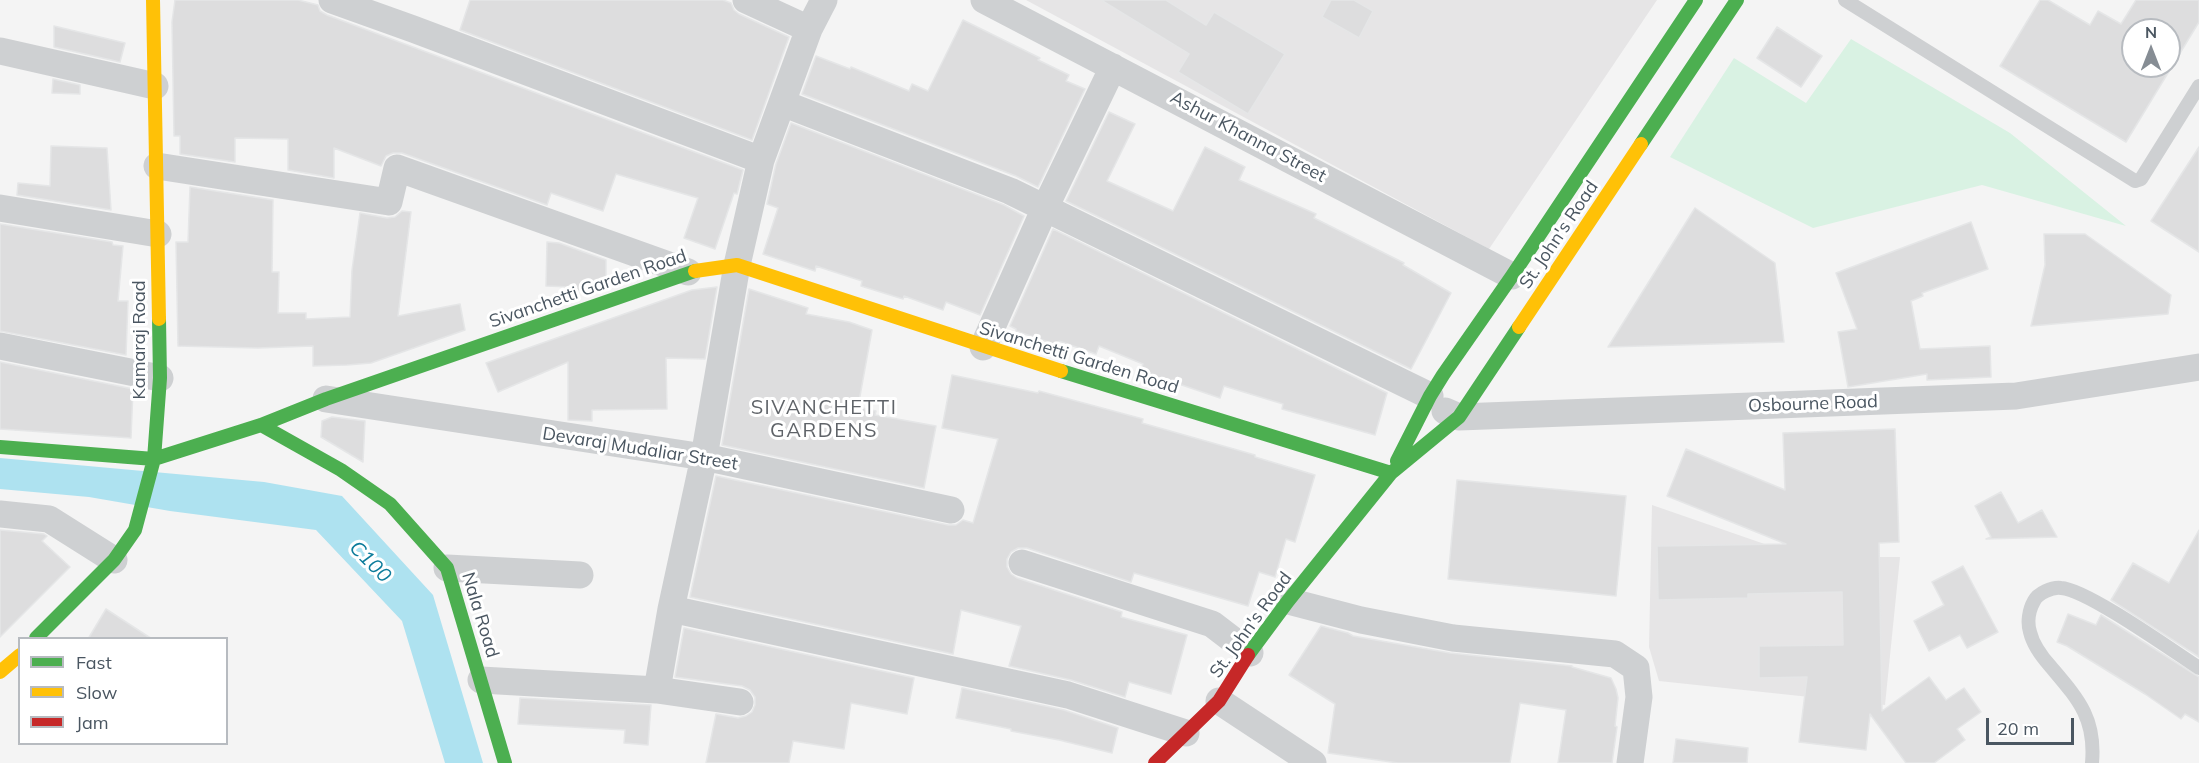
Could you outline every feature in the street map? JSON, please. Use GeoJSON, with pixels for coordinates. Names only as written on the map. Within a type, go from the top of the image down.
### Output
{"type":"FeatureCollection","features":[{"type":"Feature","properties":{"kind":"street","name":"Kamaraj Road"},"geometry":{"type":"LineString","coordinates":[[38,637],[114,560],[135,530],[154,459],[160,378],[153,0]]}},
{"type":"Feature","properties":{"kind":"street"},"geometry":{"type":"LineString","coordinates":[[332,0],[413,28],[760,160]]}},
{"type":"Feature","properties":{"kind":"street"},"geometry":{"type":"LineString","coordinates":[[746,0],[809,29]]}},
{"type":"Feature","properties":{"kind":"street"},"geometry":{"type":"LineString","coordinates":[[657,690],[671,609],[704,457],[737,265],[760,160],[809,29],[824,0]]}},
{"type":"Feature","properties":{"kind":"street","name":"Ashur Khanna Street"},"geometry":{"type":"LineString","coordinates":[[984,0],[1512,276]]}},
{"type":"Feature","properties":{"kind":"street","name":"St. John's Road"},"geometry":{"type":"LineString","coordinates":[[1391,473],[1429,399],[1696,0]]}},
{"type":"Feature","properties":{"kind":"street","name":"St. John's Road"},"geometry":{"type":"LineString","coordinates":[[1155,763],[1219,701],[1288,600],[1391,473],[1459,417],[1737,0]]}},
{"type":"Feature","properties":{"kind":"street"},"geometry":{"type":"LineString","coordinates":[[0,51],[155,86]]}},
{"type":"Feature","properties":{"kind":"street"},"geometry":{"type":"LineString","coordinates":[[983,347],[1045,208],[1113,67]]}},
{"type":"Feature","properties":{"kind":"street","name":"Osbourne Road"},"geometry":{"type":"LineString","coordinates":[[782,103],[1010,191],[1429,399],[1459,417],[2016,396],[2199,367]]}},
{"type":"Feature","properties":{"kind":"street"},"geometry":{"type":"LineString","coordinates":[[157,166],[389,202],[397,168],[688,272]]}},
{"type":"Feature","properties":{"kind":"street"},"geometry":{"type":"LineString","coordinates":[[0,208],[158,234]]}},
{"type":"Feature","properties":{"kind":"street","name":"Sivanchetti Garden Road"},"geometry":{"type":"LineString","coordinates":[[0,447],[154,459],[261,425],[326,399],[688,272],[737,265],[983,347],[1391,473]]}},
{"type":"Feature","properties":{"kind":"street"},"geometry":{"type":"LineString","coordinates":[[0,346],[160,378]]}},
{"type":"Feature","properties":{"kind":"street","name":"Devaraj Mudaliar Street"},"geometry":{"type":"LineString","coordinates":[[326,399],[704,457],[951,510]]}},
{"type":"Feature","properties":{"kind":"street","name":"Nala Road"},"geometry":{"type":"LineString","coordinates":[[261,425],[340,470],[390,504],[447,568],[505,763]]}},
{"type":"Feature","properties":{"kind":"street"},"geometry":{"type":"LineString","coordinates":[[0,514],[49,519],[114,560]]}},
{"type":"Feature","properties":{"kind":"street"},"geometry":{"type":"LineString","coordinates":[[1022,563],[1212,624],[1250,653]]}},
{"type":"Feature","properties":{"kind":"street"},"geometry":{"type":"LineString","coordinates":[[447,568],[580,575]]}},
{"type":"Feature","properties":{"kind":"street"},"geometry":{"type":"LineString","coordinates":[[1288,600],[1361,621],[1453,638],[1615,654],[1636,668],[1639,697],[1630,763]]}},
{"type":"Feature","properties":{"kind":"street"},"geometry":{"type":"LineString","coordinates":[[671,609],[1068,695],[1186,733]]}},
{"type":"Feature","properties":{"kind":"street"},"geometry":{"type":"LineString","coordinates":[[481,680],[657,690],[740,702]]}},
{"type":"Feature","properties":{"kind":"street"},"geometry":{"type":"LineString","coordinates":[[1219,701],[1313,763]]}},
{"type":"Feature","properties":{"kind":"lane"},"geometry":{"type":"LineString","coordinates":[[1845,0],[2134,181],[2141,179],[2199,86]]}},
{"type":"Feature","properties":{"kind":"lane"},"geometry":{"type":"LineString","coordinates":[[2092,763],[2093,744],[2088,717],[2078,699],[2040,654],[2030,632],[2029,613],[2036,598],[2047,591],[2062,588],[2090,598],[2199,668]]}},
{"type":"Feature","properties":{"kind":"shaded area"},"geometry":{"type":"Polygon","coordinates":[[[1026,0],[1657,0],[1489,249],[1026,0]]]}},
{"type":"Feature","properties":{"kind":"shaded area"},"geometry":{"type":"Polygon","coordinates":[[[1652,505],[1802,557],[1900,557],[1885,705],[1659,681],[1649,647],[1652,505]]]}},
{"type":"Feature","properties":{"kind":"green space"},"geometry":{"type":"Polygon","coordinates":[[[1851,39],[2010,133],[2126,226],[1982,185],[1813,228],[1670,157],[1734,58],[1806,103],[1851,39]]]}},
{"type":"Feature","properties":{"kind":"water","name":"C100"},"geometry":{"type":"Polygon","coordinates":[[[0,458],[264,482],[342,496],[433,595],[483,763],[445,763],[402,621],[316,530],[170,511],[89,497],[0,489],[0,458]]]}},
{"type":"Feature","properties":{"kind":"building"},"geometry":{"type":"Polygon","coordinates":[[[175,0],[298,0],[318,5],[320,11],[327,15],[743,170],[737,194],[734,193],[715,249],[684,238],[698,198],[616,174],[603,211],[551,193],[547,205],[402,153],[386,156],[381,166],[334,148],[334,178],[288,170],[288,139],[235,138],[235,162],[180,154],[180,136],[174,136],[172,22],[175,0]]]}},
{"type":"Feature","properties":{"kind":"building"},"geometry":{"type":"Polygon","coordinates":[[[470,0],[723,0],[731,3],[739,14],[789,37],[752,140],[460,30],[470,0]]]}},
{"type":"Feature","properties":{"kind":"building"},"geometry":{"type":"Polygon","coordinates":[[[1101,0],[1166,0],[1206,25],[1214,12],[1285,54],[1248,114],[1178,72],[1189,54],[1101,0]]]}},
{"type":"Feature","properties":{"kind":"building"},"geometry":{"type":"Polygon","coordinates":[[[1331,0],[1354,0],[1373,11],[1359,38],[1322,17],[1331,0]]]}},
{"type":"Feature","properties":{"kind":"building"},"geometry":{"type":"Polygon","coordinates":[[[2040,0],[2048,0],[2090,25],[2098,11],[2121,24],[2121,78],[2165,78],[2126,142],[2000,66],[2040,0]]]}},
{"type":"Feature","properties":{"kind":"building"},"geometry":{"type":"Polygon","coordinates":[[[2136,0],[2199,0],[2199,22],[2181,52],[2181,18],[2125,18],[2136,0]]]}},
{"type":"Feature","properties":{"kind":"building"},"geometry":{"type":"Polygon","coordinates":[[[963,20],[1040,58],[1038,60],[1069,75],[1066,81],[1085,89],[1038,187],[1016,176],[802,94],[816,56],[850,69],[851,67],[909,91],[912,84],[928,91],[963,20]]]}},
{"type":"Feature","properties":{"kind":"building"},"geometry":{"type":"Polygon","coordinates":[[[54,26],[125,43],[120,62],[54,47],[54,26]]]}},
{"type":"Feature","properties":{"kind":"building"},"geometry":{"type":"Polygon","coordinates":[[[1777,27],[1822,56],[1801,87],[1757,58],[1777,27]]]}},
{"type":"Feature","properties":{"kind":"building"},"geometry":{"type":"Polygon","coordinates":[[[53,79],[80,85],[80,94],[52,93],[53,79]]]}},
{"type":"Feature","properties":{"kind":"building"},"geometry":{"type":"Polygon","coordinates":[[[1109,112],[1135,124],[1107,181],[1173,211],[1205,147],[1245,167],[1239,180],[1316,214],[1314,218],[1404,263],[1403,265],[1451,293],[1411,369],[1066,201],[1109,112]]]}},
{"type":"Feature","properties":{"kind":"building"},"geometry":{"type":"Polygon","coordinates":[[[791,123],[1004,205],[1024,216],[980,315],[946,302],[943,310],[904,296],[903,299],[861,286],[862,281],[816,266],[815,271],[763,254],[778,208],[767,204],[776,164],[791,123]]]}},
{"type":"Feature","properties":{"kind":"building"},"geometry":{"type":"Polygon","coordinates":[[[51,146],[107,148],[111,210],[17,195],[18,183],[50,186],[51,146]]]}},
{"type":"Feature","properties":{"kind":"building"},"geometry":{"type":"Polygon","coordinates":[[[2199,147],[2199,252],[2151,221],[2199,147]]]}},
{"type":"Feature","properties":{"kind":"building"},"geometry":{"type":"Polygon","coordinates":[[[190,187],[273,200],[272,272],[279,272],[278,313],[306,313],[306,319],[350,317],[352,270],[360,213],[387,218],[395,217],[402,211],[411,212],[398,316],[460,304],[465,330],[371,363],[347,365],[313,366],[313,346],[258,348],[178,346],[176,242],[188,242],[190,187]]]}},
{"type":"Feature","properties":{"kind":"building"},"geometry":{"type":"Polygon","coordinates":[[[1695,208],[1775,263],[1784,342],[1608,347],[1695,208]]]}},
{"type":"Feature","properties":{"kind":"building"},"geometry":{"type":"Polygon","coordinates":[[[1971,222],[1988,269],[1922,293],[1923,296],[1911,301],[1920,349],[1990,346],[1991,377],[1927,380],[1927,374],[1848,387],[1838,332],[1857,329],[1836,273],[1971,222]]]}},
{"type":"Feature","properties":{"kind":"building"},"geometry":{"type":"Polygon","coordinates":[[[0,224],[112,242],[113,245],[123,246],[118,301],[128,301],[126,355],[0,331],[0,224]]]}},
{"type":"Feature","properties":{"kind":"building"},"geometry":{"type":"Polygon","coordinates":[[[1053,229],[1387,393],[1375,435],[1282,409],[1283,404],[1224,386],[1220,398],[1170,381],[1169,383],[1140,372],[1143,364],[1099,346],[1096,354],[1059,341],[1057,345],[1016,331],[1010,326],[1053,229]]]}},
{"type":"Feature","properties":{"kind":"building"},"geometry":{"type":"Polygon","coordinates":[[[2044,234],[2085,234],[2171,295],[2168,314],[2031,326],[2045,265],[2044,234]]]}},
{"type":"Feature","properties":{"kind":"building"},"geometry":{"type":"Polygon","coordinates":[[[547,242],[559,243],[606,260],[606,281],[572,293],[571,287],[546,286],[547,242]]]}},
{"type":"Feature","properties":{"kind":"building"},"geometry":{"type":"Polygon","coordinates":[[[717,287],[705,359],[666,358],[667,409],[592,410],[592,421],[568,420],[568,362],[498,392],[486,363],[692,290],[717,287]]]}},
{"type":"Feature","properties":{"kind":"building"},"geometry":{"type":"Polygon","coordinates":[[[749,289],[808,308],[806,314],[849,322],[872,330],[858,407],[876,411],[875,415],[936,426],[924,488],[722,445],[749,289]]]}},
{"type":"Feature","properties":{"kind":"building"},"geometry":{"type":"Polygon","coordinates":[[[0,362],[133,389],[131,438],[0,429],[0,362]]]}},
{"type":"Feature","properties":{"kind":"building"},"geometry":{"type":"Polygon","coordinates":[[[952,375],[1038,393],[1039,391],[1143,419],[1142,423],[1255,455],[1255,457],[1315,475],[1295,542],[1286,539],[1275,577],[1259,572],[1248,606],[1134,573],[1131,582],[1027,548],[1018,548],[1011,552],[1007,559],[1007,567],[1017,578],[1122,612],[1121,617],[1187,635],[1171,694],[1129,682],[1125,697],[1071,680],[1009,666],[1021,626],[961,610],[953,654],[690,597],[716,476],[948,525],[956,525],[963,520],[973,523],[998,439],[942,428],[952,375]]]}},
{"type":"Feature","properties":{"kind":"building"},"geometry":{"type":"Polygon","coordinates":[[[332,417],[365,421],[363,462],[321,437],[322,421],[332,417]]]}},
{"type":"Feature","properties":{"kind":"building"},"geometry":{"type":"Polygon","coordinates":[[[1895,429],[1899,542],[1879,543],[1882,711],[1929,677],[1946,700],[1964,688],[1981,712],[1957,729],[1965,740],[1934,763],[1906,763],[1870,714],[1866,750],[1799,742],[1807,677],[1759,678],[1759,646],[1843,645],[1842,592],[1748,594],[1748,598],[1658,600],[1657,546],[1786,544],[1667,496],[1686,449],[1785,490],[1783,433],[1895,429]]]}},
{"type":"Feature","properties":{"kind":"building"},"geometry":{"type":"Polygon","coordinates":[[[1457,480],[1626,496],[1616,596],[1448,579],[1457,480]]]}},
{"type":"Feature","properties":{"kind":"building"},"geometry":{"type":"Polygon","coordinates":[[[2001,492],[2018,523],[2042,510],[2057,537],[1986,539],[1991,537],[1975,506],[2001,492]]]}},
{"type":"Feature","properties":{"kind":"building"},"geometry":{"type":"Polygon","coordinates":[[[0,530],[44,534],[47,536],[42,541],[70,567],[0,637],[0,530]]]}},
{"type":"Feature","properties":{"kind":"building"},"geometry":{"type":"Polygon","coordinates":[[[2199,530],[2199,657],[2111,600],[2133,563],[2169,583],[2199,530]]]}},
{"type":"Feature","properties":{"kind":"building"},"geometry":{"type":"Polygon","coordinates":[[[1963,566],[1998,632],[1967,648],[1960,635],[1929,651],[1914,621],[1944,605],[1932,582],[1963,566]]]}},
{"type":"Feature","properties":{"kind":"building"},"geometry":{"type":"Polygon","coordinates":[[[106,609],[149,637],[89,637],[106,609]]]}},
{"type":"Feature","properties":{"kind":"building"},"geometry":{"type":"Polygon","coordinates":[[[2068,614],[2096,625],[2101,615],[2199,677],[2199,722],[2185,714],[2181,719],[2145,694],[2057,642],[2068,614]]]}},
{"type":"Feature","properties":{"kind":"building"},"geometry":{"type":"Polygon","coordinates":[[[1321,626],[1353,636],[1450,653],[1572,666],[1611,678],[1618,698],[1612,763],[1558,763],[1566,710],[1520,703],[1510,763],[1398,763],[1328,753],[1335,704],[1289,675],[1321,626]]]}},
{"type":"Feature","properties":{"kind":"building"},"geometry":{"type":"Polygon","coordinates":[[[684,628],[914,678],[907,714],[851,703],[844,749],[793,741],[789,763],[706,763],[716,714],[738,718],[746,716],[752,712],[755,697],[750,690],[742,686],[675,677],[684,628]]]}},
{"type":"Feature","properties":{"kind":"building"},"geometry":{"type":"Polygon","coordinates":[[[962,688],[1064,710],[1118,728],[1112,753],[956,718],[962,688]]]}},
{"type":"Feature","properties":{"kind":"building"},"geometry":{"type":"Polygon","coordinates":[[[520,698],[651,705],[648,745],[624,743],[625,730],[518,724],[520,698]]]}},
{"type":"Feature","properties":{"kind":"building"},"geometry":{"type":"Polygon","coordinates":[[[1676,739],[1748,748],[1747,763],[1673,763],[1676,739]]]}},
{"type":"Feature","properties":{"kind":"traffic: fast"},"geometry":{"type":"LineString","coordinates":[[1397,461],[1443,375],[1512,276],[1696,0]]}},
{"type":"Feature","properties":{"kind":"traffic: fast"},"geometry":{"type":"LineString","coordinates":[[1641,144],[1737,0]]}},
{"type":"Feature","properties":{"kind":"traffic: fast"},"geometry":{"type":"LineString","coordinates":[[0,447],[154,459],[261,425],[326,399],[695,271]]}},
{"type":"Feature","properties":{"kind":"traffic: fast"},"geometry":{"type":"LineString","coordinates":[[37,637],[114,560],[135,530],[154,459],[160,378],[159,319]]}},
{"type":"Feature","properties":{"kind":"traffic: fast"},"geometry":{"type":"LineString","coordinates":[[1248,655],[1288,601],[1391,473],[1459,417],[1519,327]]}},
{"type":"Feature","properties":{"kind":"traffic: fast"},"geometry":{"type":"LineString","coordinates":[[1061,371],[1391,473]]}},
{"type":"Feature","properties":{"kind":"traffic: fast"},"geometry":{"type":"LineString","coordinates":[[261,425],[341,470],[390,504],[447,568],[505,763]]}},
{"type":"Feature","properties":{"kind":"traffic: slow"},"geometry":{"type":"LineString","coordinates":[[153,0],[159,319]]}},
{"type":"Feature","properties":{"kind":"traffic: slow"},"geometry":{"type":"LineString","coordinates":[[1519,327],[1641,144]]}},
{"type":"Feature","properties":{"kind":"traffic: slow"},"geometry":{"type":"LineString","coordinates":[[695,271],[737,265],[1061,371]]}},
{"type":"Feature","properties":{"kind":"traffic: slow"},"geometry":{"type":"LineString","coordinates":[[0,672],[18,657]]}},
{"type":"Feature","properties":{"kind":"traffic: jam"},"geometry":{"type":"LineString","coordinates":[[1155,763],[1219,701],[1248,655]]}},
{"type":"Feature","properties":{"kind":"district","name":"SIVANCHETTI GARDENS"},"geometry":{"type":"Point","coordinates":[824,420]}}]}
